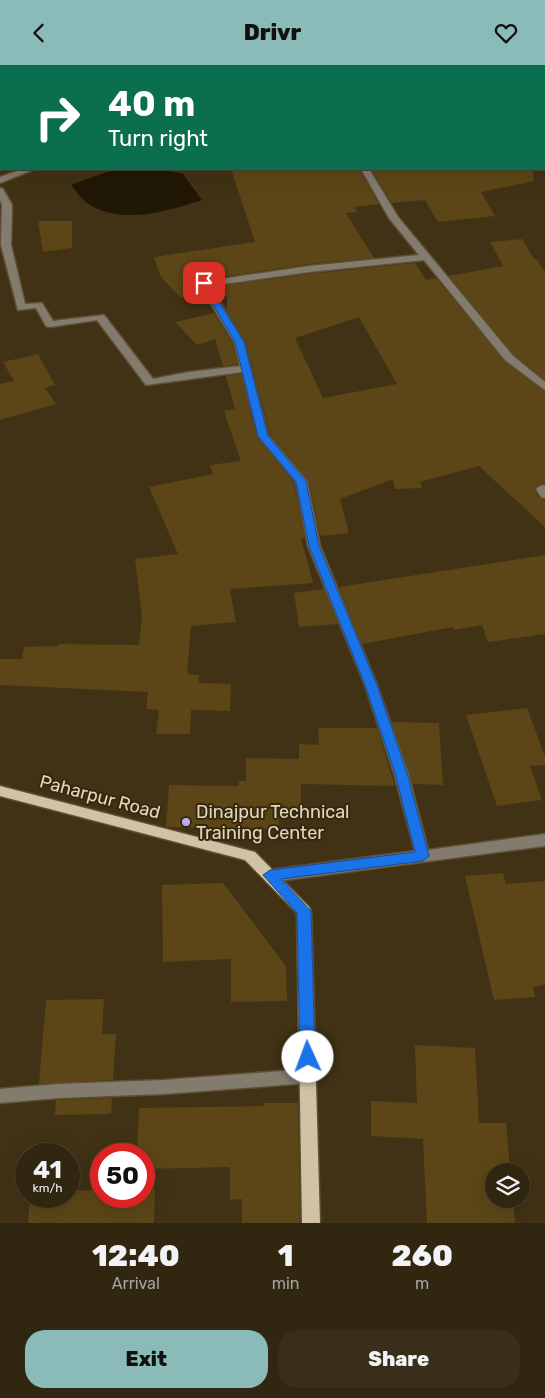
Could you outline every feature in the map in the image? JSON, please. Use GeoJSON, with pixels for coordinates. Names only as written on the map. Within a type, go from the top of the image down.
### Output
{"type":"FeatureCollection","features":[{"type":"Feature","properties":{"kind":"main road","name":"Paharpur Road"},"geometry":{"type":"LineString","coordinates":[[0,791],[250,856],[304,911],[311,1223]]}},
{"type":"Feature","properties":{"kind":"street"},"geometry":{"type":"LineString","coordinates":[[0,181],[28,170]]}},
{"type":"Feature","properties":{"kind":"street"},"geometry":{"type":"LineString","coordinates":[[366,170],[394,218],[509,358],[545,387]]}},
{"type":"Feature","properties":{"kind":"street"},"geometry":{"type":"LineString","coordinates":[[0,191],[7,205],[6,245],[22,308],[39,305],[50,324],[100,317],[150,383],[189,375],[245,369]]}},
{"type":"Feature","properties":{"kind":"street"},"geometry":{"type":"LineString","coordinates":[[423,856],[401,773],[371,685],[314,546],[301,481],[263,436],[239,342],[204,283],[309,269],[426,257]]}},
{"type":"Feature","properties":{"kind":"street"},"geometry":{"type":"LineString","coordinates":[[270,875],[545,840]]}},
{"type":"Feature","properties":{"kind":"street"},"geometry":{"type":"LineString","coordinates":[[0,1096],[58,1091],[164,1087],[308,1076]]}},
{"type":"Feature","properties":{"kind":"shaded area"},"geometry":{"type":"Polygon","coordinates":[[[119,170],[167,170],[183,174],[202,200],[159,212],[144,214],[114,214],[100,210],[87,203],[71,185],[107,172],[119,170]]]}},
{"type":"Feature","properties":{"kind":"building"},"geometry":{"type":"Polygon","coordinates":[[[231,170],[360,170],[379,204],[354,207],[357,212],[346,213],[374,258],[309,264],[201,280],[197,284],[204,296],[180,297],[161,277],[154,257],[255,242],[231,170]]]}},
{"type":"Feature","properties":{"kind":"building"},"geometry":{"type":"Polygon","coordinates":[[[372,170],[532,170],[534,181],[481,192],[495,216],[438,222],[425,200],[392,203],[372,170]]]}},
{"type":"Feature","properties":{"kind":"building"},"geometry":{"type":"Polygon","coordinates":[[[38,221],[72,221],[72,248],[43,252],[38,221]]]}},
{"type":"Feature","properties":{"kind":"building"},"geometry":{"type":"Polygon","coordinates":[[[522,239],[534,259],[545,271],[545,380],[514,355],[449,276],[503,266],[490,242],[522,239]]]}},
{"type":"Feature","properties":{"kind":"building"},"geometry":{"type":"Polygon","coordinates":[[[415,263],[426,280],[436,278],[504,361],[545,392],[545,484],[541,483],[534,489],[539,498],[545,500],[545,527],[479,466],[420,482],[422,488],[395,489],[393,479],[340,499],[349,533],[320,536],[309,481],[270,434],[246,342],[227,310],[227,296],[218,296],[213,287],[309,274],[415,263]],[[359,317],[295,338],[323,398],[397,384],[359,317]]]}},
{"type":"Feature","properties":{"kind":"building"},"geometry":{"type":"Polygon","coordinates":[[[214,313],[232,343],[238,364],[223,366],[215,339],[197,345],[175,322],[214,313]]]}},
{"type":"Feature","properties":{"kind":"building"},"geometry":{"type":"Polygon","coordinates":[[[38,354],[55,385],[45,388],[56,404],[0,420],[0,384],[14,381],[3,362],[38,354]]]}},
{"type":"Feature","properties":{"kind":"building"},"geometry":{"type":"Polygon","coordinates":[[[241,374],[256,436],[294,483],[305,538],[301,538],[313,583],[230,589],[236,622],[191,626],[187,674],[199,675],[199,683],[231,684],[230,711],[191,710],[190,734],[156,734],[159,710],[146,709],[148,692],[0,685],[0,659],[22,659],[24,647],[58,646],[59,644],[139,645],[142,616],[135,559],[178,554],[149,487],[213,474],[210,465],[241,461],[224,411],[235,409],[226,376],[241,374]]]}},
{"type":"Feature","properties":{"kind":"building"},"geometry":{"type":"Polygon","coordinates":[[[545,555],[545,634],[488,642],[482,625],[454,630],[453,627],[362,644],[339,587],[545,555]]]}},
{"type":"Feature","properties":{"kind":"building"},"geometry":{"type":"Polygon","coordinates":[[[324,589],[338,624],[299,627],[294,593],[324,589]]]}},
{"type":"Feature","properties":{"kind":"building"},"geometry":{"type":"Polygon","coordinates":[[[527,708],[545,757],[545,765],[530,766],[542,800],[497,806],[466,715],[527,708]]]}},
{"type":"Feature","properties":{"kind":"building"},"geometry":{"type":"Polygon","coordinates":[[[392,722],[439,723],[443,785],[413,784],[392,722]]]}},
{"type":"Feature","properties":{"kind":"building"},"geometry":{"type":"Polygon","coordinates":[[[318,728],[377,728],[395,786],[301,784],[301,810],[279,810],[279,829],[166,827],[169,785],[239,786],[239,781],[246,781],[246,758],[299,759],[299,744],[319,745],[318,728]]]}},
{"type":"Feature","properties":{"kind":"building"},"geometry":{"type":"Polygon","coordinates":[[[503,873],[506,884],[545,881],[545,985],[533,987],[535,997],[494,1000],[465,876],[503,873]]]}},
{"type":"Feature","properties":{"kind":"building"},"geometry":{"type":"Polygon","coordinates":[[[223,883],[286,966],[287,1001],[231,1002],[231,959],[163,962],[162,885],[223,883]]]}},
{"type":"Feature","properties":{"kind":"building"},"geometry":{"type":"Polygon","coordinates":[[[104,999],[102,1034],[116,1034],[113,1080],[39,1084],[46,1000],[104,999]]]}},
{"type":"Feature","properties":{"kind":"building"},"geometry":{"type":"Polygon","coordinates":[[[415,1045],[475,1048],[479,1123],[506,1123],[509,1163],[485,1163],[485,1208],[514,1208],[515,1223],[427,1223],[423,1139],[371,1136],[371,1101],[417,1103],[415,1045]]]}},
{"type":"Feature","properties":{"kind":"building"},"geometry":{"type":"Polygon","coordinates":[[[112,1098],[111,1114],[55,1115],[56,1100],[112,1098]]]}},
{"type":"Feature","properties":{"kind":"building"},"geometry":{"type":"Polygon","coordinates":[[[264,1103],[298,1103],[300,1223],[242,1223],[242,1199],[230,1200],[230,1167],[155,1169],[155,1143],[137,1143],[139,1108],[265,1106],[264,1103]]]}},
{"type":"Feature","properties":{"kind":"building"},"geometry":{"type":"Polygon","coordinates":[[[90,1190],[90,1208],[154,1208],[154,1223],[28,1223],[29,1208],[80,1208],[80,1191],[90,1190]]]}},
{"type":"Feature","properties":{"kind":"place","name":"Dinajpur Technical Training Center"},"geometry":{"type":"Point","coordinates":[186,822]}},
{"type":"Feature","properties":{"kind":"route"},"geometry":{"type":"LineString","coordinates":[[204,283],[239,342],[263,436],[301,481],[314,546],[371,685],[401,773],[423,856],[270,875],[304,911],[308,1057]]}}]}
